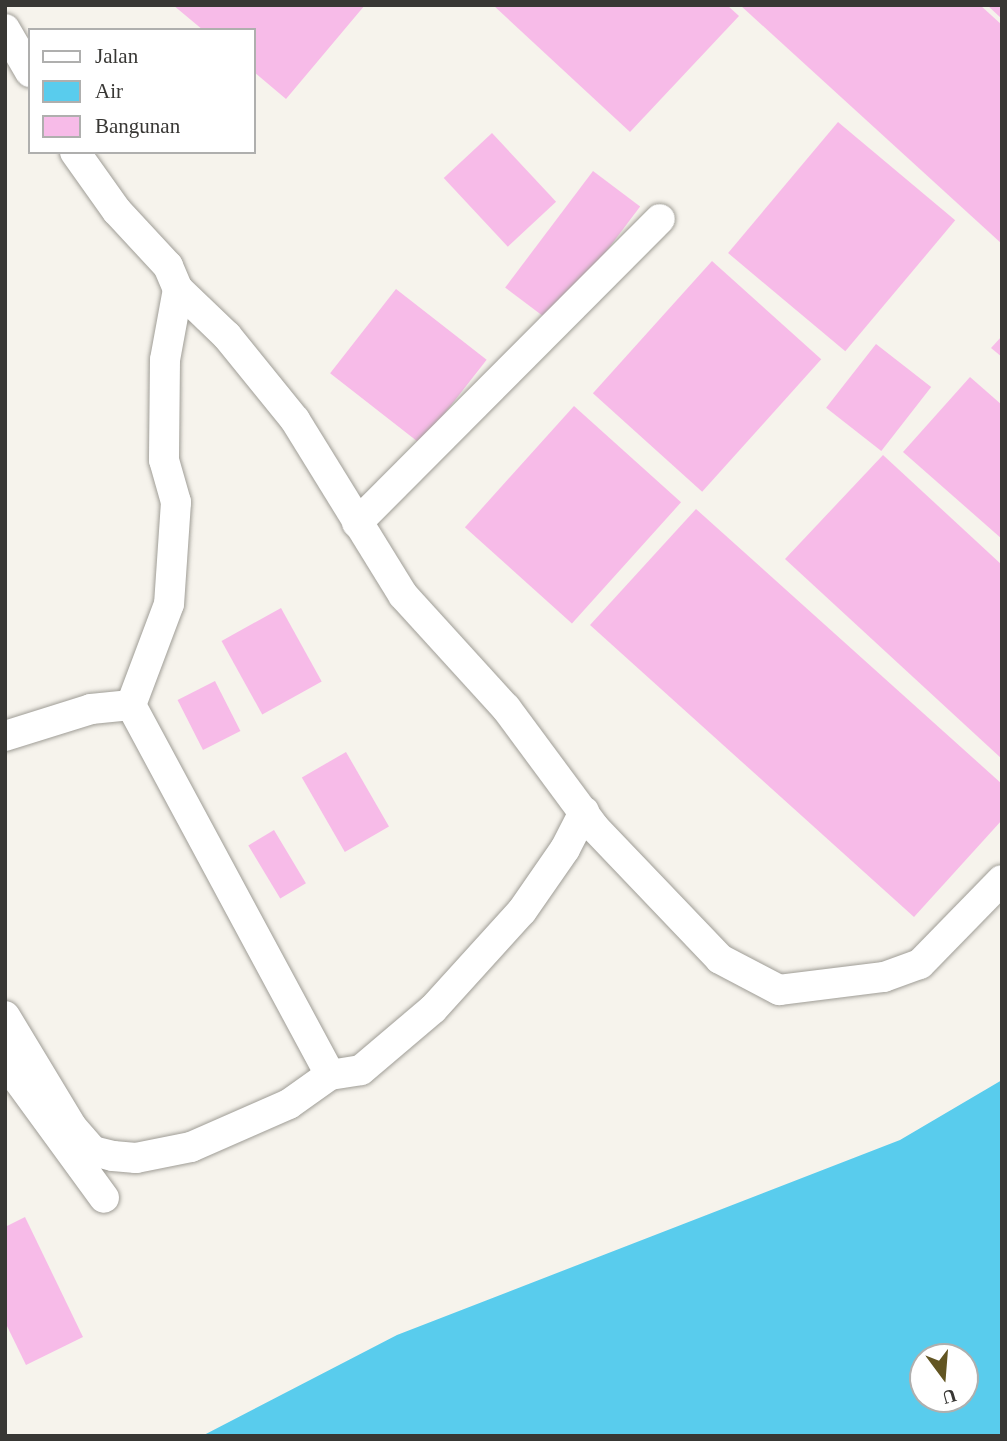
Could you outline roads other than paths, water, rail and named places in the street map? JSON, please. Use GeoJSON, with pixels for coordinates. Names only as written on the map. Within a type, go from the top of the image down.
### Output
{"type":"FeatureCollection","features":[{"type":"Feature","properties":{"kind":"lane"},"geometry":{"type":"LineString","coordinates":[[5,29],[28,69]]}},
{"type":"Feature","properties":{"kind":"lane"},"geometry":{"type":"LineString","coordinates":[[76,154],[117,211],[168,266],[178,289],[228,337],[295,420],[403,596],[506,708],[583,812],[720,959],[779,990],[884,976],[920,964],[1002,880]]}},
{"type":"Feature","properties":{"kind":"lane"},"geometry":{"type":"LineString","coordinates":[[357,523],[660,219]]}},
{"type":"Feature","properties":{"kind":"lane"},"geometry":{"type":"LineString","coordinates":[[178,289],[165,360],[164,460],[176,502],[169,604],[131,705],[330,1075]]}},
{"type":"Feature","properties":{"kind":"lane"},"geometry":{"type":"LineString","coordinates":[[5,736],[91,709],[131,705]]}},
{"type":"Feature","properties":{"kind":"lane"},"geometry":{"type":"LineString","coordinates":[[5,1016],[72,1127],[93,1151],[136,1158],[191,1147],[289,1104],[330,1075],[361,1070],[433,1009],[523,911],[565,849],[583,812]]}},
{"type":"Feature","properties":{"kind":"lane"},"geometry":{"type":"LineString","coordinates":[[5,1062],[104,1198]]}},
{"type":"Feature","properties":{"kind":"water"},"geometry":{"type":"Polygon","coordinates":[[[1002,1080],[1002,1436],[202,1436],[397,1335],[900,1140],[1002,1080]]]}}]}
